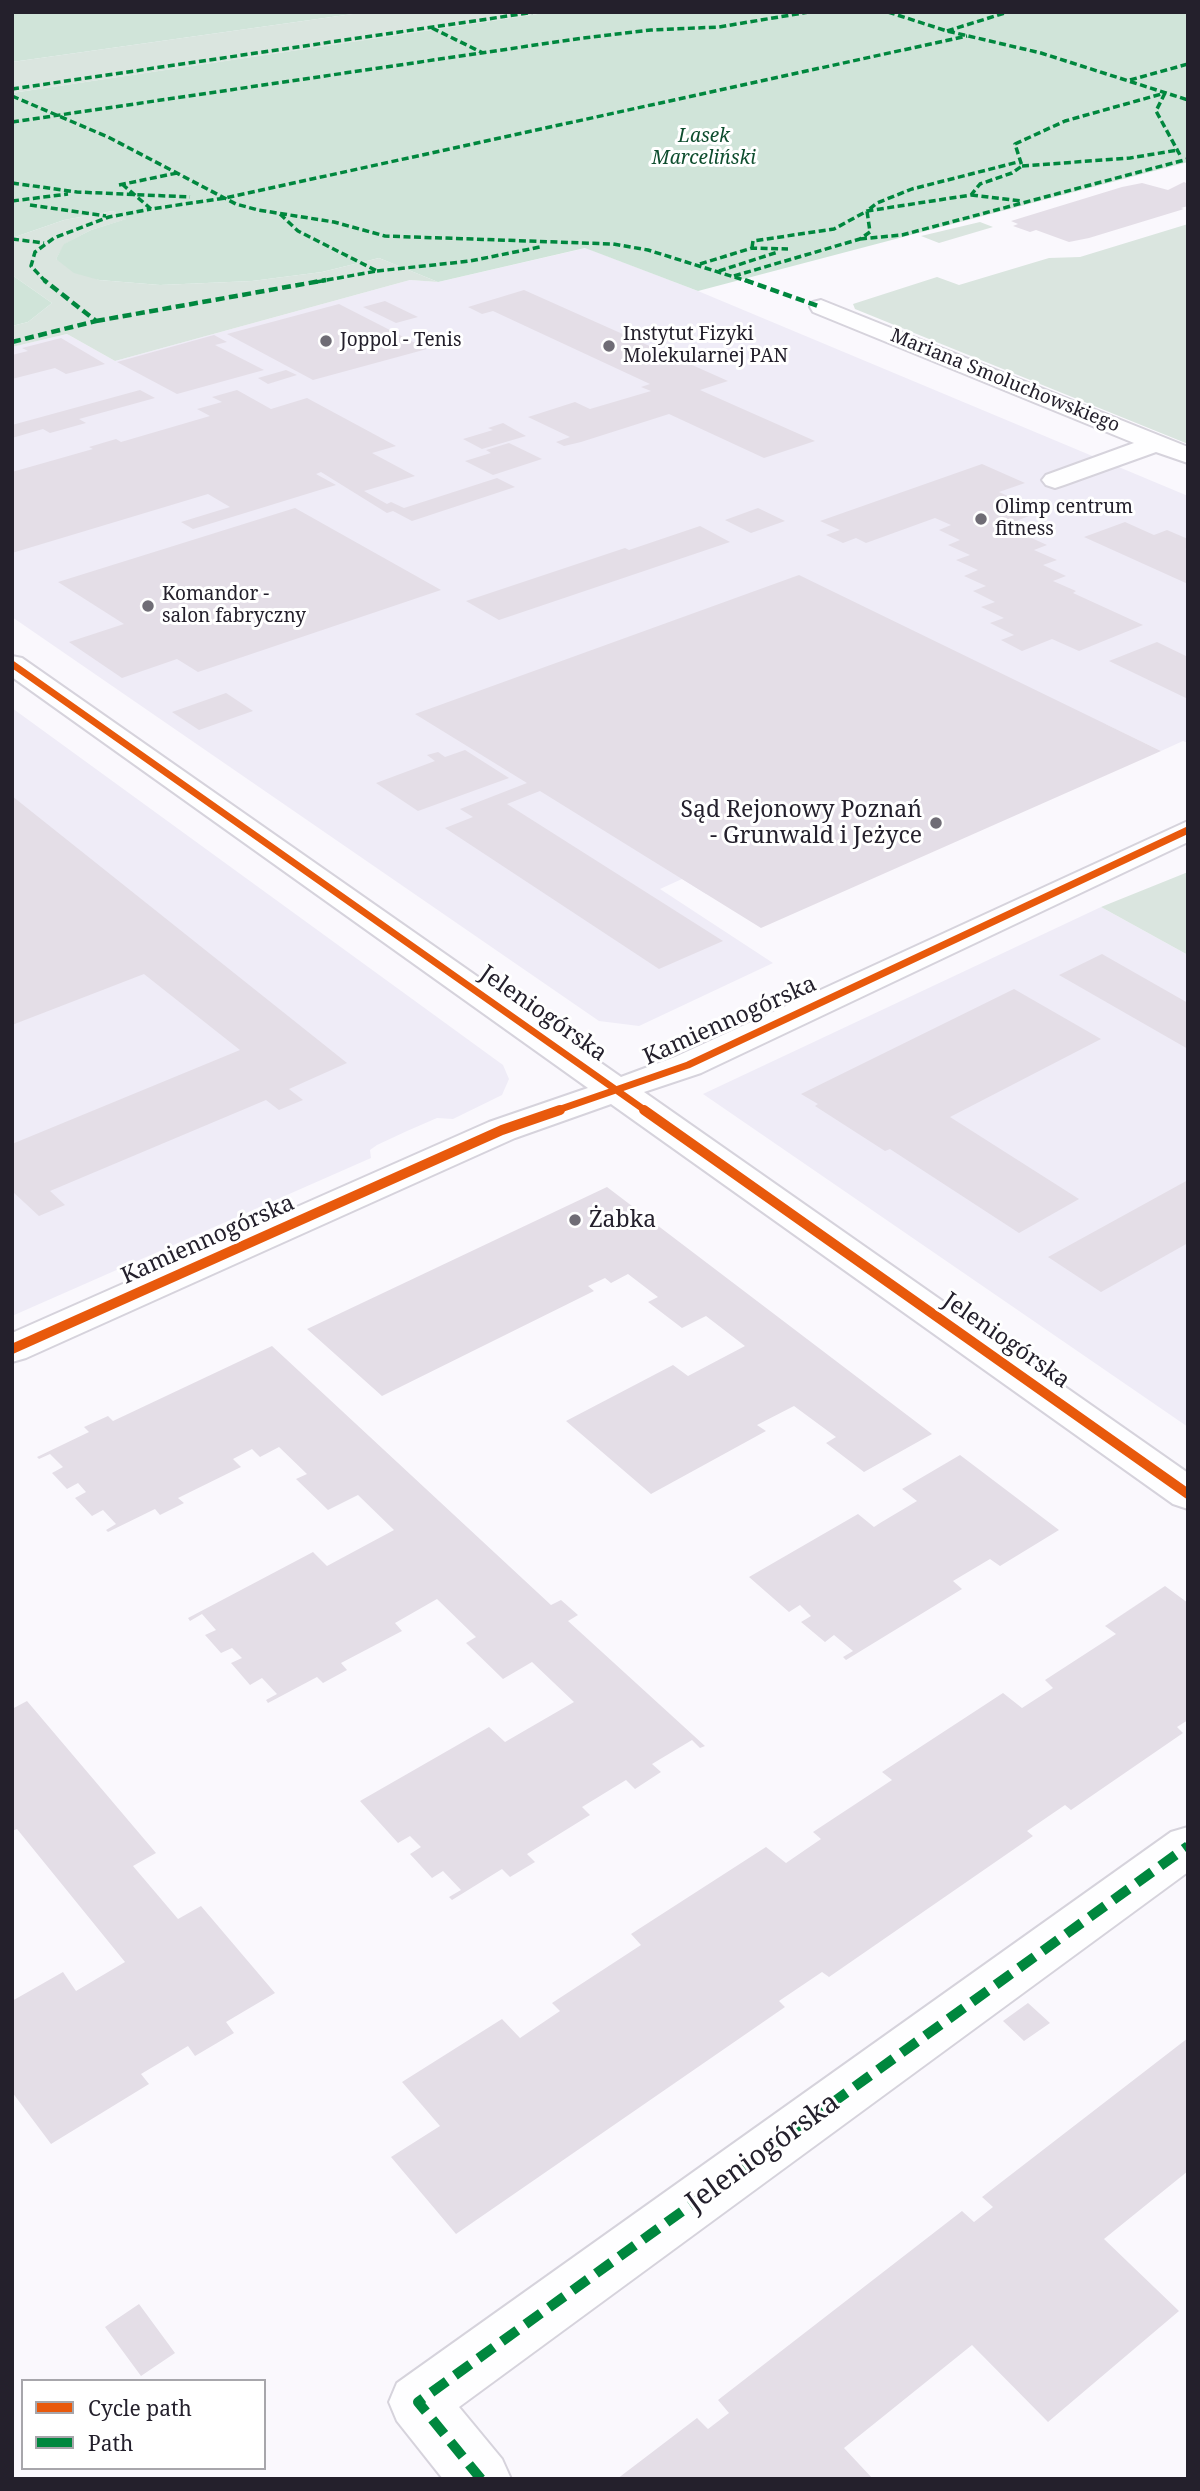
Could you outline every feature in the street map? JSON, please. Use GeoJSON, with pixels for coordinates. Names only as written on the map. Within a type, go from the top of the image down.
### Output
{"type":"FeatureCollection","features":[{"type":"Feature","properties":{"kind":"street","name":"Mariana Smoluchowskiego"},"geometry":{"type":"LineString","coordinates":[[821,307],[1188,456]]}},
{"type":"Feature","properties":{"kind":"street"},"geometry":{"type":"LineString","coordinates":[[1055,480],[1156,443]]}},
{"type":"Feature","properties":{"kind":"street","name":"Jeleniogórska"},"geometry":{"type":"LineString","coordinates":[[12,664],[1188,1494]]}},
{"type":"Feature","properties":{"kind":"street","name":"Kamiennogórska"},"geometry":{"type":"LineString","coordinates":[[12,1349],[502,1130],[688,1065],[1188,830]]}},
{"type":"Feature","properties":{"kind":"street","name":"Jeleniogórska"},"geometry":{"type":"LineString","coordinates":[[481,2479],[418,2402],[1188,1846]]}},
{"type":"Feature","properties":{"kind":"shaded area"},"geometry":{"type":"Polygon","coordinates":[[[367,12],[551,12],[12,93],[12,62],[367,12]]]}},
{"type":"Feature","properties":{"kind":"shaded area"},"geometry":{"type":"Polygon","coordinates":[[[113,211],[127,219],[91,230],[65,244],[56,259],[99,280],[160,285],[252,281],[322,272],[379,258],[438,282],[410,280],[115,361],[67,334],[12,347],[12,326],[28,322],[52,303],[12,275],[12,238],[64,220],[113,211]]]}},
{"type":"Feature","properties":{"kind":"shaded area"},"geometry":{"type":"Polygon","coordinates":[[[980,222],[993,227],[939,243],[921,236],[980,222]]]}},
{"type":"Feature","properties":{"kind":"shaded area"},"geometry":{"type":"Polygon","coordinates":[[[1188,224],[1188,444],[855,309],[853,304],[937,277],[959,285],[1049,258],[1080,257],[1188,224]]]}},
{"type":"Feature","properties":{"kind":"shaded area"},"geometry":{"type":"Polygon","coordinates":[[[586,248],[698,291],[1188,496],[1188,743],[1183,741],[1161,751],[1105,724],[706,894],[682,879],[660,889],[773,963],[639,1026],[599,1021],[12,617],[12,347],[67,334],[115,361],[410,280],[438,282],[586,248]]]}},
{"type":"Feature","properties":{"kind":"shaded area"},"geometry":{"type":"Polygon","coordinates":[[[12,708],[503,1065],[509,1079],[502,1095],[453,1119],[437,1118],[407,1131],[370,1150],[371,1158],[12,1316],[12,708]]]}},
{"type":"Feature","properties":{"kind":"shaded area"},"geometry":{"type":"Polygon","coordinates":[[[1188,872],[1188,955],[1101,907],[1188,872]]]}},
{"type":"Feature","properties":{"kind":"shaded area"},"geometry":{"type":"Polygon","coordinates":[[[1101,907],[1188,955],[1188,1427],[703,1094],[1101,907]]]}},
{"type":"Feature","properties":{"kind":"green space"},"geometry":{"type":"Polygon","coordinates":[[[12,12],[367,12],[12,62],[12,12]]]}},
{"type":"Feature","properties":{"kind":"green space","name":"Lasek Marceliński"},"geometry":{"type":"Polygon","coordinates":[[[551,12],[1188,12],[1188,162],[698,291],[585,248],[438,282],[379,258],[322,272],[252,281],[160,285],[99,280],[74,273],[56,259],[64,244],[91,230],[126,219],[113,211],[64,220],[12,238],[12,93],[551,12]]]}},
{"type":"Feature","properties":{"kind":"green space"},"geometry":{"type":"Polygon","coordinates":[[[12,275],[52,303],[28,322],[12,326],[12,275]]]}},
{"type":"Feature","properties":{"kind":"building"},"geometry":{"type":"Polygon","coordinates":[[[1184,182],[1188,184],[1188,206],[1181,208],[1184,209],[1089,238],[1069,242],[1036,230],[1030,232],[1013,226],[1018,224],[1011,221],[1122,187],[1142,183],[1168,190],[1184,182]]]}},
{"type":"Feature","properties":{"kind":"building","name":"Instytut Fizyki Molekularnej PAN"},"geometry":{"type":"Polygon","coordinates":[[[524,290],[728,381],[700,390],[815,441],[764,458],[669,414],[581,442],[564,446],[556,442],[570,437],[528,417],[575,402],[590,409],[651,391],[641,387],[650,384],[493,311],[482,314],[468,307],[524,290]]]}},
{"type":"Feature","properties":{"kind":"building"},"geometry":{"type":"Polygon","coordinates":[[[385,301],[418,317],[396,323],[363,307],[385,301]]]}},
{"type":"Feature","properties":{"kind":"building","name":"Joppol - Tenis"},"geometry":{"type":"Polygon","coordinates":[[[339,304],[427,349],[313,380],[227,334],[339,304]]]}},
{"type":"Feature","properties":{"kind":"building"},"geometry":{"type":"Polygon","coordinates":[[[214,335],[227,342],[215,345],[264,370],[177,394],[117,362],[214,335]]]}},
{"type":"Feature","properties":{"kind":"building"},"geometry":{"type":"Polygon","coordinates":[[[61,338],[105,364],[66,374],[55,368],[12,379],[12,355],[28,351],[22,348],[61,338]]]}},
{"type":"Feature","properties":{"kind":"building"},"geometry":{"type":"Polygon","coordinates":[[[286,370],[297,375],[268,384],[258,378],[286,370]]]}},
{"type":"Feature","properties":{"kind":"building"},"geometry":{"type":"Polygon","coordinates":[[[140,390],[155,398],[79,419],[86,423],[50,433],[43,429],[12,438],[12,425],[140,390]]]}},
{"type":"Feature","properties":{"kind":"building"},"geometry":{"type":"Polygon","coordinates":[[[237,390],[271,409],[307,398],[396,446],[372,453],[415,476],[364,491],[387,504],[391,502],[404,508],[497,478],[515,487],[412,521],[393,511],[387,513],[321,472],[316,474],[336,485],[193,529],[181,522],[230,507],[208,494],[12,553],[12,472],[93,449],[89,447],[116,439],[121,442],[210,416],[197,409],[222,402],[212,397],[237,390]]]}},
{"type":"Feature","properties":{"kind":"building"},"geometry":{"type":"Polygon","coordinates":[[[503,423],[526,436],[482,449],[463,439],[493,430],[488,428],[503,423]]]}},
{"type":"Feature","properties":{"kind":"building"},"geometry":{"type":"Polygon","coordinates":[[[509,443],[542,459],[493,475],[465,461],[491,453],[486,450],[509,443]]]}},
{"type":"Feature","properties":{"kind":"building"},"geometry":{"type":"Polygon","coordinates":[[[982,464],[1025,483],[999,492],[1021,502],[1007,507],[1029,516],[1016,521],[1037,530],[1025,535],[1047,545],[1034,550],[1057,560],[1043,565],[1066,576],[1053,581],[1143,625],[1079,651],[1052,639],[1022,651],[1001,640],[1014,635],[990,623],[1004,618],[981,607],[995,602],[973,591],[986,586],[964,576],[978,570],[956,560],[970,555],[948,545],[960,540],[939,530],[951,525],[935,518],[866,543],[856,538],[843,543],[826,535],[840,530],[820,521],[982,464]]]}},
{"type":"Feature","properties":{"kind":"building"},"geometry":{"type":"Polygon","coordinates":[[[295,508],[441,590],[198,672],[177,659],[122,678],[69,642],[124,624],[58,582],[295,508]]]}},
{"type":"Feature","properties":{"kind":"building"},"geometry":{"type":"Polygon","coordinates":[[[758,508],[785,521],[751,533],[725,520],[758,508]]]}},
{"type":"Feature","properties":{"kind":"building"},"geometry":{"type":"Polygon","coordinates":[[[1125,522],[1154,535],[1167,530],[1188,539],[1188,548],[1185,549],[1188,551],[1188,584],[1084,537],[1125,522]]]}},
{"type":"Feature","properties":{"kind":"building"},"geometry":{"type":"Polygon","coordinates":[[[700,526],[730,542],[499,620],[466,601],[625,548],[629,550],[700,526]]]}},
{"type":"Feature","properties":{"kind":"building"},"geometry":{"type":"Polygon","coordinates":[[[799,575],[1161,751],[761,928],[540,791],[507,804],[723,941],[659,969],[445,828],[473,817],[460,809],[527,783],[415,714],[799,575]]]}},
{"type":"Feature","properties":{"kind":"building"},"geometry":{"type":"Polygon","coordinates":[[[1157,642],[1188,657],[1188,699],[1109,661],[1157,642]]]}},
{"type":"Feature","properties":{"kind":"building"},"geometry":{"type":"Polygon","coordinates":[[[226,693],[253,711],[199,730],[172,712],[226,693]]]}},
{"type":"Feature","properties":{"kind":"building"},"geometry":{"type":"Polygon","coordinates":[[[465,750],[509,778],[418,811],[376,783],[435,761],[427,755],[438,752],[445,757],[465,750]]]}},
{"type":"Feature","properties":{"kind":"building"},"geometry":{"type":"Polygon","coordinates":[[[12,796],[347,1063],[289,1089],[303,1100],[279,1110],[266,1100],[50,1191],[65,1205],[39,1216],[12,1191],[12,1144],[240,1050],[144,974],[12,1025],[12,796]]]}},
{"type":"Feature","properties":{"kind":"building"},"geometry":{"type":"Polygon","coordinates":[[[1102,954],[1188,1003],[1188,1049],[1059,975],[1102,954]]]}},
{"type":"Feature","properties":{"kind":"building"},"geometry":{"type":"Polygon","coordinates":[[[1014,989],[1101,1039],[950,1117],[1079,1199],[1019,1233],[890,1149],[885,1151],[801,1094],[1014,989]]]}},
{"type":"Feature","properties":{"kind":"building"},"geometry":{"type":"Polygon","coordinates":[[[1188,1180],[1188,1243],[1101,1292],[1048,1257],[1188,1180]]]}},
{"type":"Feature","properties":{"kind":"building"},"geometry":{"type":"Polygon","coordinates":[[[607,1187],[932,1434],[864,1472],[826,1443],[836,1437],[794,1406],[757,1425],[766,1431],[651,1494],[566,1421],[673,1365],[688,1376],[745,1346],[706,1316],[682,1328],[648,1302],[658,1297],[628,1274],[611,1283],[605,1278],[588,1286],[594,1291],[382,1396],[307,1329],[607,1187]]]}},
{"type":"Feature","properties":{"kind":"building"},"geometry":{"type":"Polygon","coordinates":[[[272,1346],[551,1605],[561,1600],[578,1615],[568,1621],[705,1746],[700,1748],[692,1740],[652,1764],[661,1772],[635,1789],[626,1780],[582,1807],[590,1815],[527,1854],[535,1862],[510,1877],[502,1869],[452,1900],[449,1897],[461,1890],[443,1871],[432,1878],[410,1854],[421,1847],[410,1836],[398,1843],[360,1801],[489,1727],[505,1742],[574,1702],[532,1662],[503,1679],[466,1643],[476,1637],[437,1599],[395,1623],[402,1631],[341,1663],[347,1670],[323,1683],[317,1677],[268,1703],[266,1700],[277,1694],[262,1678],[250,1685],[231,1663],[242,1658],[232,1648],[221,1653],[205,1635],[216,1630],[202,1614],[190,1621],[188,1618],[313,1552],[327,1566],[394,1530],[358,1495],[328,1510],[296,1479],[307,1474],[279,1447],[260,1457],[252,1449],[233,1459],[241,1467],[178,1498],[184,1503],[160,1515],[155,1509],[108,1532],[106,1530],[116,1524],[103,1510],[92,1516],[75,1498],[86,1492],[78,1483],[67,1489],[52,1473],[63,1467],[50,1454],[39,1459],[37,1457],[89,1432],[84,1427],[108,1416],[113,1421],[272,1346]]]}},
{"type":"Feature","properties":{"kind":"building"},"geometry":{"type":"Polygon","coordinates":[[[960,1455],[1059,1530],[1000,1566],[990,1559],[953,1581],[962,1589],[846,1660],[843,1657],[853,1651],[834,1635],[825,1642],[801,1622],[811,1616],[800,1605],[789,1612],[749,1577],[858,1514],[874,1527],[917,1501],[902,1489],[960,1455]]]}},
{"type":"Feature","properties":{"kind":"building"},"geometry":{"type":"Polygon","coordinates":[[[1165,1586],[1188,1603],[1188,1720],[1177,1727],[1183,1733],[1071,1810],[1065,1805],[1027,1831],[1033,1836],[829,1977],[822,1972],[779,2001],[785,2007],[456,2234],[391,2157],[440,2126],[402,2082],[502,2019],[520,2038],[560,2011],[552,2003],[641,1945],[631,1934],[766,1847],[786,1863],[821,1839],[813,1832],[892,1780],[882,1772],[1003,1693],[1022,1708],[1053,1688],[1045,1680],[1116,1634],[1105,1626],[1165,1586]]]}},
{"type":"Feature","properties":{"kind":"building"},"geometry":{"type":"Polygon","coordinates":[[[27,1701],[156,1853],[133,1866],[178,1919],[201,1906],[275,1993],[226,2022],[234,2033],[195,2056],[188,2046],[141,2074],[149,2084],[51,2144],[12,2092],[12,2001],[63,1972],[76,1991],[125,1962],[17,1829],[12,1831],[12,1709],[27,1701]]]}},
{"type":"Feature","properties":{"kind":"building"},"geometry":{"type":"Polygon","coordinates":[[[1028,2003],[1050,2023],[1024,2041],[1003,2021],[1028,2003]]]}},
{"type":"Feature","properties":{"kind":"building"},"geometry":{"type":"Polygon","coordinates":[[[1188,2038],[1188,2171],[1104,2239],[1179,2311],[1048,2422],[972,2345],[844,2448],[873,2479],[617,2479],[697,2418],[708,2429],[729,2413],[718,2400],[962,2211],[974,2222],[993,2207],[982,2197],[1188,2038]]]}},
{"type":"Feature","properties":{"kind":"building"},"geometry":{"type":"Polygon","coordinates":[[[139,2304],[175,2353],[141,2376],[105,2327],[139,2304]]]}},
{"type":"Feature","properties":{"kind":"marked path"},"geometry":{"type":"LineString","coordinates":[[12,89],[535,12]]}},
{"type":"Feature","properties":{"kind":"marked path"},"geometry":{"type":"LineString","coordinates":[[12,122],[583,38],[651,30],[719,27],[809,12]]}},
{"type":"Feature","properties":{"kind":"marked path"},"geometry":{"type":"LineString","coordinates":[[888,12],[947,31],[1041,53],[1188,100]]}},
{"type":"Feature","properties":{"kind":"marked path"},"geometry":{"type":"LineString","coordinates":[[947,31],[1008,12]]}},
{"type":"Feature","properties":{"kind":"marked path"},"geometry":{"type":"LineString","coordinates":[[432,28],[483,53]]}},
{"type":"Feature","properties":{"kind":"marked path"},"geometry":{"type":"LineString","coordinates":[[122,184],[151,209],[225,198],[967,36]]}},
{"type":"Feature","properties":{"kind":"marked path"},"geometry":{"type":"LineString","coordinates":[[1130,80],[1188,64]]}},
{"type":"Feature","properties":{"kind":"marked path"},"geometry":{"type":"LineString","coordinates":[[1165,93],[1156,111],[1180,155]]}},
{"type":"Feature","properties":{"kind":"marked path"},"geometry":{"type":"LineString","coordinates":[[752,248],[753,241],[834,229],[867,211],[971,195],[980,184],[1012,173],[1022,166],[1015,144],[1065,121],[1165,93]]}},
{"type":"Feature","properties":{"kind":"marked path"},"geometry":{"type":"LineString","coordinates":[[12,96],[108,137],[236,204],[258,210],[334,222],[385,236],[567,241],[648,250],[734,276],[821,307]]}},
{"type":"Feature","properties":{"kind":"marked path"},"geometry":{"type":"LineString","coordinates":[[1022,166],[1130,158],[1178,150]]}},
{"type":"Feature","properties":{"kind":"marked path"},"geometry":{"type":"LineString","coordinates":[[860,239],[902,235],[1188,159]]}},
{"type":"Feature","properties":{"kind":"marked path"},"geometry":{"type":"LineString","coordinates":[[734,276],[860,239],[870,232],[867,211],[877,203],[912,189],[1022,161]]}},
{"type":"Feature","properties":{"kind":"marked path"},"geometry":{"type":"LineString","coordinates":[[119,185],[177,173]]}},
{"type":"Feature","properties":{"kind":"marked path"},"geometry":{"type":"LineString","coordinates":[[12,183],[77,192],[190,197]]}},
{"type":"Feature","properties":{"kind":"marked path"},"geometry":{"type":"LineString","coordinates":[[12,201],[68,194]]}},
{"type":"Feature","properties":{"kind":"marked path"},"geometry":{"type":"LineString","coordinates":[[971,195],[1021,201]]}},
{"type":"Feature","properties":{"kind":"marked path"},"geometry":{"type":"LineString","coordinates":[[30,205],[106,216]]}},
{"type":"Feature","properties":{"kind":"marked path"},"geometry":{"type":"LineString","coordinates":[[12,342],[96,321],[52,288],[31,266],[35,252],[54,238],[81,226],[109,217],[151,209]]}},
{"type":"Feature","properties":{"kind":"marked path"},"geometry":{"type":"LineString","coordinates":[[96,321],[377,271],[298,231],[280,214]]}},
{"type":"Feature","properties":{"kind":"marked path"},"geometry":{"type":"LineString","coordinates":[[12,239],[44,243]]}},
{"type":"Feature","properties":{"kind":"marked path"},"geometry":{"type":"LineString","coordinates":[[377,271],[470,261],[540,247]]}},
{"type":"Feature","properties":{"kind":"marked path"},"geometry":{"type":"LineString","coordinates":[[700,264],[752,248],[788,249]]}},
{"type":"Feature","properties":{"kind":"marked path"},"geometry":{"type":"LineString","coordinates":[[719,271],[778,252]]}},
{"type":"Feature","properties":{"kind":"marked path"},"geometry":{"type":"LineString","coordinates":[[481,2479],[418,2402],[1188,1846]]}},
{"type":"Feature","properties":{"kind":"cycle path"},"geometry":{"type":"LineString","coordinates":[[12,664],[1188,1494]]}},
{"type":"Feature","properties":{"kind":"cycle path"},"geometry":{"type":"LineString","coordinates":[[12,1349],[502,1130],[688,1065],[1188,830]]}},
{"type":"Feature","properties":{"kind":"place","name":"Joppol - Tenis"},"geometry":{"type":"Point","coordinates":[326,341]}},
{"type":"Feature","properties":{"kind":"place","name":"Instytut Fizyki Molekularnej PAN"},"geometry":{"type":"Point","coordinates":[609,346]}},
{"type":"Feature","properties":{"kind":"place","name":"Olimp centrum fitness"},"geometry":{"type":"Point","coordinates":[981,519]}},
{"type":"Feature","properties":{"kind":"place","name":"Komandor - salon fabryczny"},"geometry":{"type":"Point","coordinates":[148,606]}},
{"type":"Feature","properties":{"kind":"place","name":"Sąd Rejonowy Poznań - Grunwald i Jeżyce"},"geometry":{"type":"Point","coordinates":[936,823]}},
{"type":"Feature","properties":{"kind":"place","name":"Żabka"},"geometry":{"type":"Point","coordinates":[575,1220]}}]}
